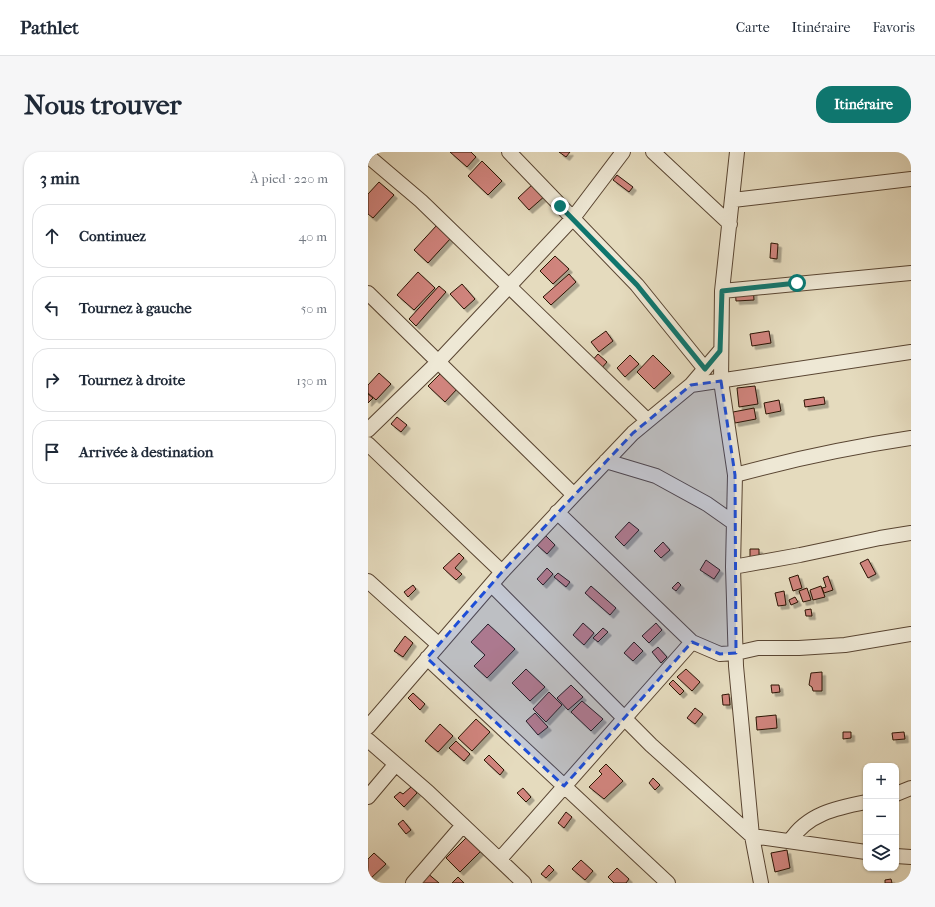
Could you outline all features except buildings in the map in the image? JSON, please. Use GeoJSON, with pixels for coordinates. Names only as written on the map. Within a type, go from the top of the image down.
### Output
{"type":"FeatureCollection","features":[{"type":"Feature","properties":{"kind":"street"},"geometry":{"type":"LineString","coordinates":[[508,152],[637,285],[705,369]]}},
{"type":"Feature","properties":{"kind":"street"},"geometry":{"type":"LineString","coordinates":[[368,430],[438,362],[573,218],[623,152]]}},
{"type":"Feature","properties":{"kind":"street"},"geometry":{"type":"LineString","coordinates":[[653,152],[730,224]]}},
{"type":"Feature","properties":{"kind":"street"},"geometry":{"type":"LineString","coordinates":[[737,152],[722,291],[720,351],[721,381],[735,475],[733,567],[736,653],[752,836],[761,883]]}},
{"type":"Feature","properties":{"kind":"street"},"geometry":{"type":"LineString","coordinates":[[368,156],[421,201],[647,420]]}},
{"type":"Feature","properties":{"kind":"street"},"geometry":{"type":"LineString","coordinates":[[733,200],[911,179]]}},
{"type":"Feature","properties":{"kind":"street"},"geometry":{"type":"LineString","coordinates":[[722,291],[911,273]]}},
{"type":"Feature","properties":{"kind":"street"},"geometry":{"type":"LineString","coordinates":[[368,293],[574,495]]}},
{"type":"Feature","properties":{"kind":"street"},"geometry":{"type":"LineString","coordinates":[[368,727],[502,572],[557,512],[647,420],[691,385],[720,351]]}},
{"type":"Feature","properties":{"kind":"street"},"geometry":{"type":"LineString","coordinates":[[691,385],[911,352]]}},
{"type":"Feature","properties":{"kind":"street"},"geometry":{"type":"LineString","coordinates":[[735,475],[797,458],[862,445],[911,438]]}},
{"type":"Feature","properties":{"kind":"street"},"geometry":{"type":"LineString","coordinates":[[368,444],[502,572]]}},
{"type":"Feature","properties":{"kind":"street"},"geometry":{"type":"LineString","coordinates":[[606,461],[656,476],[707,504],[734,522]]}},
{"type":"Feature","properties":{"kind":"street"},"geometry":{"type":"LineString","coordinates":[[557,512],[692,642],[720,654],[736,653],[758,648],[799,648],[845,645],[911,634]]}},
{"type":"Feature","properties":{"kind":"street"},"geometry":{"type":"LineString","coordinates":[[733,567],[800,556],[880,538],[911,534]]}},
{"type":"Feature","properties":{"kind":"street"},"geometry":{"type":"LineString","coordinates":[[368,581],[439,645]]}},
{"type":"Feature","properties":{"kind":"street"},"geometry":{"type":"LineString","coordinates":[[492,585],[626,718],[651,745],[752,836],[863,852]]}},
{"type":"Feature","properties":{"kind":"street"},"geometry":{"type":"LineString","coordinates":[[500,859],[692,642]]}},
{"type":"Feature","properties":{"kind":"street"},"geometry":{"type":"LineString","coordinates":[[428,658],[668,883]]}},
{"type":"Feature","properties":{"kind":"street"},"geometry":{"type":"LineString","coordinates":[[368,740],[395,765],[428,792],[524,883]]}},
{"type":"Feature","properties":{"kind":"street"},"geometry":{"type":"LineString","coordinates":[[368,797],[395,765]]}},
{"type":"Feature","properties":{"kind":"street"},"geometry":{"type":"LineString","coordinates":[[899,793],[911,788]]}},
{"type":"Feature","properties":{"kind":"street"},"geometry":{"type":"LineString","coordinates":[[790,841],[797,830],[807,822],[826,812],[863,803]]}},
{"type":"Feature","properties":{"kind":"street"},"geometry":{"type":"LineString","coordinates":[[413,883],[463,825]]}},
{"type":"Feature","properties":{"kind":"street"},"geometry":{"type":"LineString","coordinates":[[899,856],[911,857]]}},
{"type":"Feature","properties":{"kind":"highlighted area"},"geometry":{"type":"Polygon","coordinates":[[[721,381],[735,475],[736,653],[720,654],[692,642],[564,786],[427,658],[502,572],[633,433],[691,385],[721,381]]]}},
{"type":"Feature","properties":{"kind":"route"},"geometry":{"type":"LineString","coordinates":[[560,206],[637,285],[705,369],[720,351],[722,291],[797,283]]}}]}
